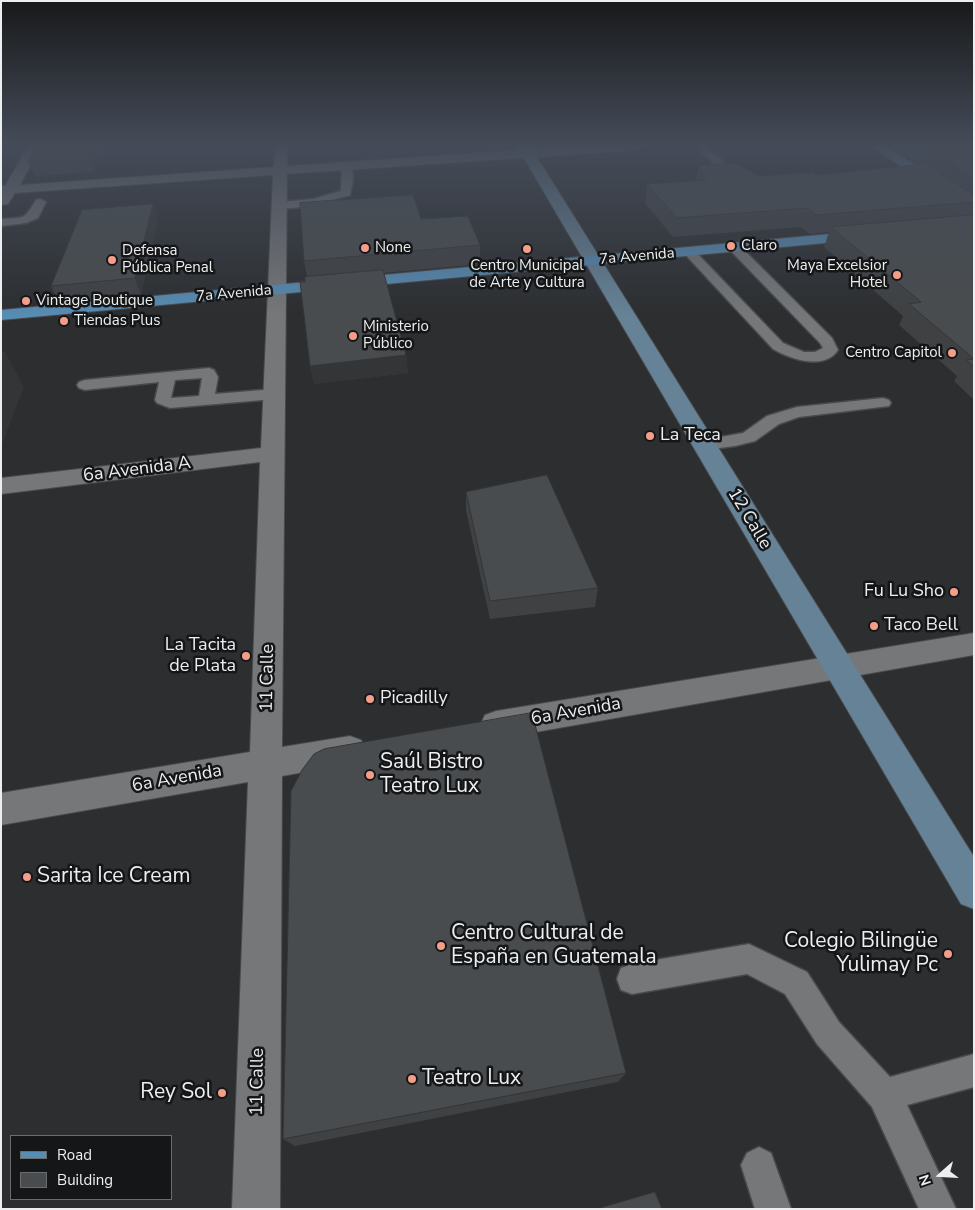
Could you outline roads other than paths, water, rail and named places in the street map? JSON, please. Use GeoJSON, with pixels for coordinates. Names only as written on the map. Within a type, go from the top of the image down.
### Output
{"type":"FeatureCollection","features":[{"type":"Feature","properties":{"kind":"main road","name":"7a Avenida"},"geometry":{"type":"LineString","coordinates":[[1,315],[878,235]]}},
{"type":"Feature","properties":{"kind":"street","name":"12 Calle"},"geometry":{"type":"LineString","coordinates":[[558,202],[974,891]]}},
{"type":"Feature","properties":{"kind":"street"},"geometry":{"type":"LineString","coordinates":[[961,202],[974,211]]}},
{"type":"Feature","properties":{"kind":"street","name":"11 Calle"},"geometry":{"type":"LineString","coordinates":[[256,1209],[272,454],[280,205]]}},
{"type":"Feature","properties":{"kind":"street","name":"6a Avenida A"},"geometry":{"type":"LineString","coordinates":[[1,486],[272,454]]}},
{"type":"Feature","properties":{"kind":"street","name":"6a Avenida"},"geometry":{"type":"LineString","coordinates":[[470,730],[974,644]]}},
{"type":"Feature","properties":{"kind":"street","name":"6a Avenida"},"geometry":{"type":"LineString","coordinates":[[1,809],[373,746]]}},
{"type":"Feature","properties":{"kind":"lane"},"geometry":{"type":"LineString","coordinates":[[1,223],[26,220],[34,216],[40,202]]}},
{"type":"Feature","properties":{"kind":"lane"},"geometry":{"type":"LineString","coordinates":[[280,205],[309,202]]}},
{"type":"Feature","properties":{"kind":"lane"},"geometry":{"type":"LineString","coordinates":[[689,252],[778,346],[791,354],[807,357],[822,356],[831,350],[827,341],[735,248]]}},
{"type":"Feature","properties":{"kind":"lane"},"geometry":{"type":"LineString","coordinates":[[85,385],[209,373],[206,401]]}},
{"type":"Feature","properties":{"kind":"lane"},"geometry":{"type":"LineString","coordinates":[[168,376],[164,400],[170,403],[274,394]]}},
{"type":"Feature","properties":{"kind":"lane"},"geometry":{"type":"LineString","coordinates":[[704,445],[750,438],[773,420],[797,412],[883,403]]}},
{"type":"Feature","properties":{"kind":"lane"},"geometry":{"type":"LineString","coordinates":[[632,978],[748,959],[796,982],[828,1033],[884,1095],[938,1209]]}},
{"type":"Feature","properties":{"kind":"lane"},"geometry":{"type":"LineString","coordinates":[[884,1095],[972,1073]]}},
{"type":"Feature","properties":{"kind":"lane"},"geometry":{"type":"LineString","coordinates":[[759,1165],[773,1209]]}},
{"type":"Feature","properties":{"kind":"place","name":"Claro"},"geometry":{"type":"Point","coordinates":[731,246]}},
{"type":"Feature","properties":{"kind":"place","name":"None"},"geometry":{"type":"Point","coordinates":[365,248]}},
{"type":"Feature","properties":{"kind":"place","name":"Centro Municipal de Arte y Cultura"},"geometry":{"type":"Point","coordinates":[527,249]}},
{"type":"Feature","properties":{"kind":"place","name":"Defensa Pública Penal"},"geometry":{"type":"Point","coordinates":[112,260]}},
{"type":"Feature","properties":{"kind":"place","name":"Maya Excelsior Hotel"},"geometry":{"type":"Point","coordinates":[897,275]}},
{"type":"Feature","properties":{"kind":"place","name":"Vintage Boutique"},"geometry":{"type":"Point","coordinates":[26,301]}},
{"type":"Feature","properties":{"kind":"place","name":"Tiendas Plus"},"geometry":{"type":"Point","coordinates":[64,321]}},
{"type":"Feature","properties":{"kind":"place","name":"Ministerio Público"},"geometry":{"type":"Point","coordinates":[353,336]}},
{"type":"Feature","properties":{"kind":"place","name":"Centro Capitol"},"geometry":{"type":"Point","coordinates":[952,353]}},
{"type":"Feature","properties":{"kind":"place","name":"La Teca"},"geometry":{"type":"Point","coordinates":[650,436]}},
{"type":"Feature","properties":{"kind":"place","name":"Fu Lu Sho"},"geometry":{"type":"Point","coordinates":[954,592]}},
{"type":"Feature","properties":{"kind":"place","name":"Taco Bell"},"geometry":{"type":"Point","coordinates":[874,626]}},
{"type":"Feature","properties":{"kind":"place","name":"La Tacita de Plata"},"geometry":{"type":"Point","coordinates":[246,656]}},
{"type":"Feature","properties":{"kind":"place","name":"Picadilly"},"geometry":{"type":"Point","coordinates":[370,699]}},
{"type":"Feature","properties":{"kind":"place","name":"Saúl Bistro Teatro Lux"},"geometry":{"type":"Point","coordinates":[370,775]}},
{"type":"Feature","properties":{"kind":"place","name":"Sarita Ice Cream"},"geometry":{"type":"Point","coordinates":[27,877]}},
{"type":"Feature","properties":{"kind":"place","name":"Centro Cultural de España en Guatemala"},"geometry":{"type":"Point","coordinates":[441,946]}},
{"type":"Feature","properties":{"kind":"place","name":"Colegio Bilingüe Yulimay Pc"},"geometry":{"type":"Point","coordinates":[948,954]}},
{"type":"Feature","properties":{"kind":"place","name":"Teatro Lux"},"geometry":{"type":"Point","coordinates":[412,1079]}},
{"type":"Feature","properties":{"kind":"place","name":"Rey Sol"},"geometry":{"type":"Point","coordinates":[222,1093]}}]}
